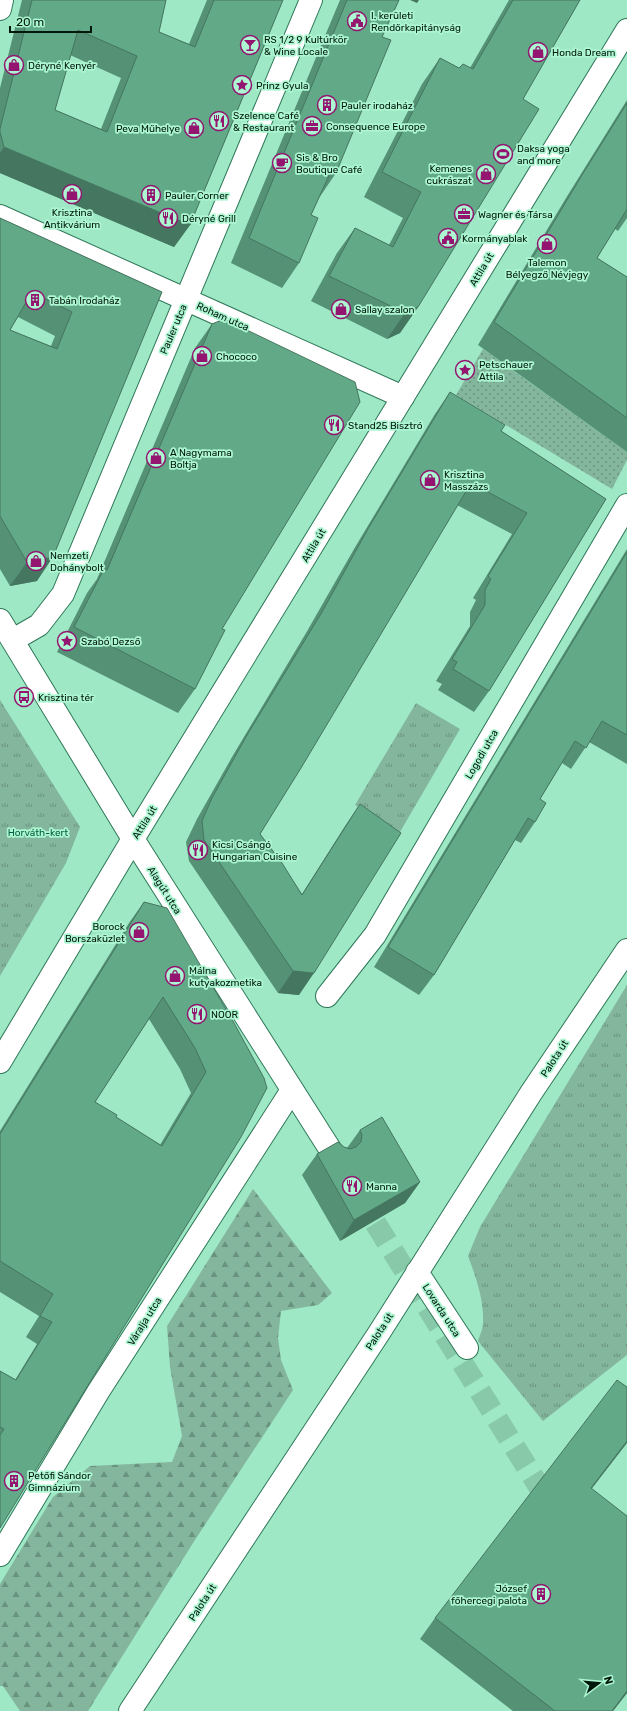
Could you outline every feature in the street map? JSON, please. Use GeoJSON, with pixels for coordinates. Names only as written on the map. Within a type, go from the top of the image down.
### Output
{"type":"FeatureCollection","features":[{"type":"Feature","properties":{"kind":"street"},"geometry":{"type":"LineString","coordinates":[[0,9],[2,0]]}},
{"type":"Feature","properties":{"kind":"street","name":"Pauler utca"},"geometry":{"type":"LineString","coordinates":[[13,640],[39,625],[63,594],[177,295],[311,0]]}},
{"type":"Feature","properties":{"kind":"street","name":"Attila út"},"geometry":{"type":"LineString","coordinates":[[0,1062],[133,839],[627,30]]}},
{"type":"Feature","properties":{"kind":"street","name":"Roham utca"},"geometry":{"type":"LineString","coordinates":[[0,216],[403,397]]}},
{"type":"Feature","properties":{"kind":"street","name":"Logodi utca"},"geometry":{"type":"LineString","coordinates":[[327,996],[375,935],[627,505]]}},
{"type":"Feature","properties":{"kind":"street","name":"Alagút utca"},"geometry":{"type":"LineString","coordinates":[[0,620],[133,839],[334,1157]]}},
{"type":"Feature","properties":{"kind":"street","name":"Palota út"},"geometry":{"type":"LineString","coordinates":[[130,1711],[379,1333],[536,1087],[627,950]]}},
{"type":"Feature","properties":{"kind":"street","name":"Váralja utca"},"geometry":{"type":"LineString","coordinates":[[0,1555],[98,1392],[292,1090]]}},
{"type":"Feature","properties":{"kind":"street","name":"Lovarda utca"},"geometry":{"type":"LineString","coordinates":[[417,1272],[467,1348]]}},
{"type":"Feature","properties":{"kind":"green space"},"geometry":{"type":"Polygon","coordinates":[[[483,349],[627,452],[627,460],[612,489],[456,395],[483,349]]]}},
{"type":"Feature","properties":{"kind":"green space","name":"Horváth-kert"},"geometry":{"type":"Polygon","coordinates":[[[0,700],[80,827],[66,863],[0,976],[0,700]]]}},
{"type":"Feature","properties":{"kind":"green space"},"geometry":{"type":"Polygon","coordinates":[[[416,703],[460,729],[400,832],[355,805],[416,703]]]}},
{"type":"Feature","properties":{"kind":"green space"},"geometry":{"type":"Polygon","coordinates":[[[627,985],[627,1355],[543,1421],[478,1341],[483,1325],[481,1297],[477,1280],[468,1256],[480,1227],[627,985]]]}},
{"type":"Feature","properties":{"kind":"green space"},"geometry":{"type":"Polygon","coordinates":[[[253,1189],[332,1293],[318,1305],[281,1311],[278,1338],[281,1360],[293,1390],[193,1543],[88,1711],[20,1711],[3,1686],[0,1686],[0,1584],[53,1497],[90,1466],[172,1462],[182,1436],[170,1367],[167,1326],[253,1189]]]}},
{"type":"Feature","properties":{"kind":"building"},"geometry":{"type":"Polygon","coordinates":[[[32,0],[166,0],[159,32],[195,47],[214,0],[283,0],[190,225],[4,147],[0,129],[32,0]],[[78,30],[55,110],[107,132],[137,56],[78,30]]]}},
{"type":"Feature","properties":{"kind":"building"},"geometry":{"type":"Polygon","coordinates":[[[347,0],[399,0],[382,37],[391,40],[336,173],[331,171],[311,215],[318,218],[299,263],[249,238],[347,0]]]}},
{"type":"Feature","properties":{"kind":"building"},"geometry":{"type":"Polygon","coordinates":[[[513,0],[580,0],[523,99],[539,109],[418,307],[405,313],[329,276],[355,228],[393,247],[421,192],[382,172],[440,58],[459,68],[463,64],[473,69],[513,0]]]}},
{"type":"Feature","properties":{"kind":"building"},"geometry":{"type":"Polygon","coordinates":[[[627,103],[627,209],[597,258],[627,277],[627,418],[494,322],[627,103]]]}},
{"type":"Feature","properties":{"kind":"building"},"geometry":{"type":"Polygon","coordinates":[[[0,218],[162,292],[53,557],[27,562],[0,516],[0,218]],[[32,292],[10,330],[57,349],[72,312],[32,292]]]}},
{"type":"Feature","properties":{"kind":"building"},"geometry":{"type":"Polygon","coordinates":[[[224,319],[355,382],[360,402],[222,629],[225,630],[195,689],[74,627],[104,569],[107,570],[212,324],[224,319]]]}},
{"type":"Feature","properties":{"kind":"building"},"geometry":{"type":"Polygon","coordinates":[[[450,392],[505,425],[501,431],[606,499],[489,691],[453,669],[457,662],[452,659],[485,605],[485,590],[491,579],[488,576],[527,513],[471,483],[260,834],[282,863],[302,895],[360,804],[401,833],[314,973],[293,971],[204,840],[202,821],[212,798],[247,735],[322,612],[369,527],[450,392]]]}},
{"type":"Feature","properties":{"kind":"building"},"geometry":{"type":"Polygon","coordinates":[[[627,552],[627,735],[602,721],[586,748],[575,741],[540,799],[546,803],[535,822],[528,818],[434,975],[388,947],[627,552]]]}},
{"type":"Feature","properties":{"kind":"building"},"geometry":{"type":"Polygon","coordinates":[[[144,902],[167,908],[234,1023],[264,1078],[267,1088],[241,1137],[0,1528],[0,1435],[4,1429],[0,1427],[0,1371],[16,1380],[52,1322],[40,1316],[53,1294],[0,1261],[0,1134],[144,902]],[[163,997],[95,1102],[117,1115],[116,1117],[162,1146],[206,1072],[195,1048],[163,997]]]}},
{"type":"Feature","properties":{"kind":"building"},"geometry":{"type":"Polygon","coordinates":[[[382,1117],[420,1182],[354,1220],[317,1154],[338,1142],[344,1147],[350,1149],[356,1147],[361,1142],[362,1135],[360,1130],[382,1117]]]}},
{"type":"Feature","properties":{"kind":"building","name":"József főhercegi palota"},"geometry":{"type":"Polygon","coordinates":[[[617,1380],[627,1387],[627,1441],[591,1488],[627,1516],[627,1691],[612,1711],[555,1711],[435,1618],[617,1380]]]}},
{"type":"Feature","properties":{"kind":"tunnel"},"geometry":{"type":"LineString","coordinates":[[358,1195],[553,1509]]}},
{"type":"Feature","properties":{"kind":"place","name":"I. kerületi Rendőrkapitányság"},"geometry":{"type":"Point","coordinates":[357,21]}},
{"type":"Feature","properties":{"kind":"place","name":"RS 1/2 9 Kultúrkör & Wine Locale"},"geometry":{"type":"Point","coordinates":[250,45]}},
{"type":"Feature","properties":{"kind":"place","name":"Honda Dream"},"geometry":{"type":"Point","coordinates":[538,52]}},
{"type":"Feature","properties":{"kind":"place","name":"Déryné Kenyér"},"geometry":{"type":"Point","coordinates":[14,65]}},
{"type":"Feature","properties":{"kind":"place","name":"Prinz Gyula"},"geometry":{"type":"Point","coordinates":[242,85]}},
{"type":"Feature","properties":{"kind":"place","name":"Pauler irodaház"},"geometry":{"type":"Point","coordinates":[327,105]}},
{"type":"Feature","properties":{"kind":"place","name":"Szelence Café & Restaurant"},"geometry":{"type":"Point","coordinates":[219,121]}},
{"type":"Feature","properties":{"kind":"place","name":"Consequence Europe"},"geometry":{"type":"Point","coordinates":[312,126]}},
{"type":"Feature","properties":{"kind":"place","name":"Peva Műhelye"},"geometry":{"type":"Point","coordinates":[194,128]}},
{"type":"Feature","properties":{"kind":"place","name":"Daksa yoga and more"},"geometry":{"type":"Point","coordinates":[503,154]}},
{"type":"Feature","properties":{"kind":"place","name":"Sis & Bro Boutique Café"},"geometry":{"type":"Point","coordinates":[282,163]}},
{"type":"Feature","properties":{"kind":"place","name":"Kemenes cukrászat"},"geometry":{"type":"Point","coordinates":[486,174]}},
{"type":"Feature","properties":{"kind":"place","name":"Krisztina Antikvárium"},"geometry":{"type":"Point","coordinates":[72,194]}},
{"type":"Feature","properties":{"kind":"place","name":"Pauler Corner"},"geometry":{"type":"Point","coordinates":[151,195]}},
{"type":"Feature","properties":{"kind":"place","name":"Wagner és Társa"},"geometry":{"type":"Point","coordinates":[464,214]}},
{"type":"Feature","properties":{"kind":"place","name":"Déryné Grill"},"geometry":{"type":"Point","coordinates":[168,218]}},
{"type":"Feature","properties":{"kind":"place","name":"Kormányablak"},"geometry":{"type":"Point","coordinates":[448,238]}},
{"type":"Feature","properties":{"kind":"place","name":"Talemon Bélyegző Névjegy"},"geometry":{"type":"Point","coordinates":[547,244]}},
{"type":"Feature","properties":{"kind":"place","name":"Tabán Irodaház"},"geometry":{"type":"Point","coordinates":[35,300]}},
{"type":"Feature","properties":{"kind":"place","name":"Sallay szalon"},"geometry":{"type":"Point","coordinates":[341,309]}},
{"type":"Feature","properties":{"kind":"place","name":"Chococo"},"geometry":{"type":"Point","coordinates":[202,356]}},
{"type":"Feature","properties":{"kind":"place","name":"Petschauer Attila"},"geometry":{"type":"Point","coordinates":[465,370]}},
{"type":"Feature","properties":{"kind":"place","name":"Stand25 Bisztró"},"geometry":{"type":"Point","coordinates":[334,425]}},
{"type":"Feature","properties":{"kind":"place","name":"A Nagymama Boltja"},"geometry":{"type":"Point","coordinates":[156,458]}},
{"type":"Feature","properties":{"kind":"place","name":"Krisztina Masszázs"},"geometry":{"type":"Point","coordinates":[430,480]}},
{"type":"Feature","properties":{"kind":"place","name":"Nemzeti Dohánybolt"},"geometry":{"type":"Point","coordinates":[36,561]}},
{"type":"Feature","properties":{"kind":"place","name":"Szabó Dezső"},"geometry":{"type":"Point","coordinates":[67,641]}},
{"type":"Feature","properties":{"kind":"place","name":"Krisztina tér"},"geometry":{"type":"Point","coordinates":[24,697]}},
{"type":"Feature","properties":{"kind":"place","name":"Kicsi Csángó Hungarian Cuisine"},"geometry":{"type":"Point","coordinates":[198,850]}},
{"type":"Feature","properties":{"kind":"place","name":"Borock Borszaküzlet"},"geometry":{"type":"Point","coordinates":[139,932]}},
{"type":"Feature","properties":{"kind":"place","name":"Málna kutyakozmetika"},"geometry":{"type":"Point","coordinates":[175,976]}},
{"type":"Feature","properties":{"kind":"place","name":"NOOR"},"geometry":{"type":"Point","coordinates":[197,1014]}},
{"type":"Feature","properties":{"kind":"place","name":"Manna"},"geometry":{"type":"Point","coordinates":[352,1186]}},
{"type":"Feature","properties":{"kind":"place","name":"Petőfi Sándor Gimnázium"},"geometry":{"type":"Point","coordinates":[14,1481]}},
{"type":"Feature","properties":{"kind":"place","name":"József főhercegi palota"},"geometry":{"type":"Point","coordinates":[541,1594]}}]}
